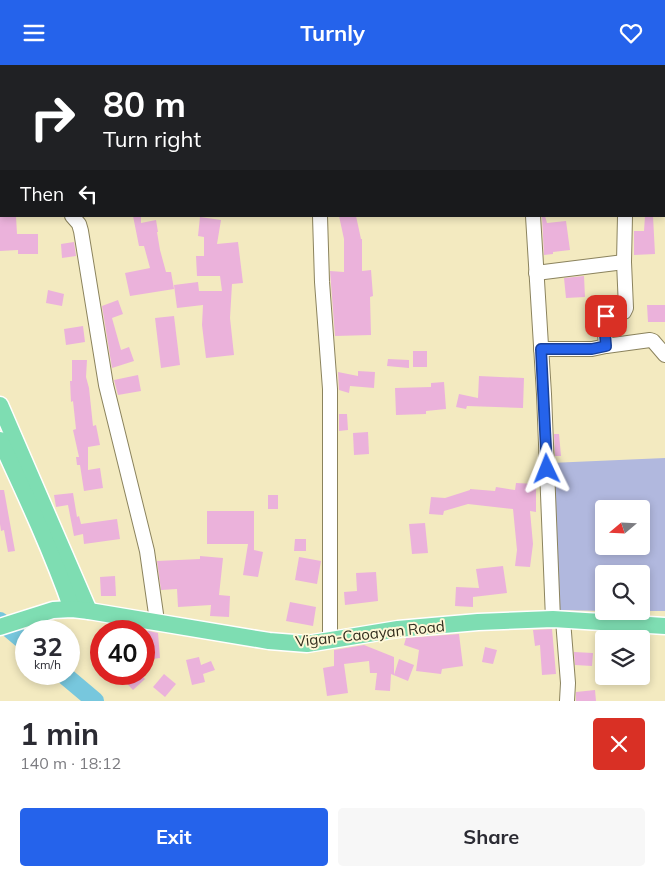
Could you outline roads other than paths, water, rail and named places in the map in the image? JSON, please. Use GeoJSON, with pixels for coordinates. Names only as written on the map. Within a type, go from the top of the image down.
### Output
{"type":"FeatureCollection","features":[{"type":"Feature","properties":{"kind":"main road"},"geometry":{"type":"LineString","coordinates":[[0,405],[67,576],[88,611]]}},
{"type":"Feature","properties":{"kind":"main road"},"geometry":{"type":"LineString","coordinates":[[0,440],[67,576],[88,611]]}},
{"type":"Feature","properties":{"kind":"main road"},"geometry":{"type":"LineString","coordinates":[[51,611],[67,576]]}},
{"type":"Feature","properties":{"kind":"main road","name":"Vigan-Caoayan Road"},"geometry":{"type":"LineString","coordinates":[[0,627],[51,611],[88,611],[278,642],[307,644],[398,629],[478,623],[558,620],[665,626]]}},
{"type":"Feature","properties":{"kind":"street"},"geometry":{"type":"LineString","coordinates":[[73,217],[79,224],[81,231],[106,385],[147,551],[157,621]]}},
{"type":"Feature","properties":{"kind":"street"},"geometry":{"type":"LineString","coordinates":[[320,217],[322,282],[330,389],[330,639]]}},
{"type":"Feature","properties":{"kind":"street"},"geometry":{"type":"LineString","coordinates":[[533,217],[558,620],[568,683],[567,701]]}},
{"type":"Feature","properties":{"kind":"street"},"geometry":{"type":"LineString","coordinates":[[606,346],[605,318],[610,314],[624,312],[626,308],[625,217]]}},
{"type":"Feature","properties":{"kind":"street"},"geometry":{"type":"LineString","coordinates":[[536,273],[624,263]]}},
{"type":"Feature","properties":{"kind":"street"},"geometry":{"type":"LineString","coordinates":[[541,349],[592,349],[650,340],[665,355]]}},
{"type":"Feature","properties":{"kind":"waterway"},"geometry":{"type":"LineString","coordinates":[[0,621],[15,634]]}},
{"type":"Feature","properties":{"kind":"waterway"},"geometry":{"type":"LineString","coordinates":[[76,685],[95,701]]}}]}
